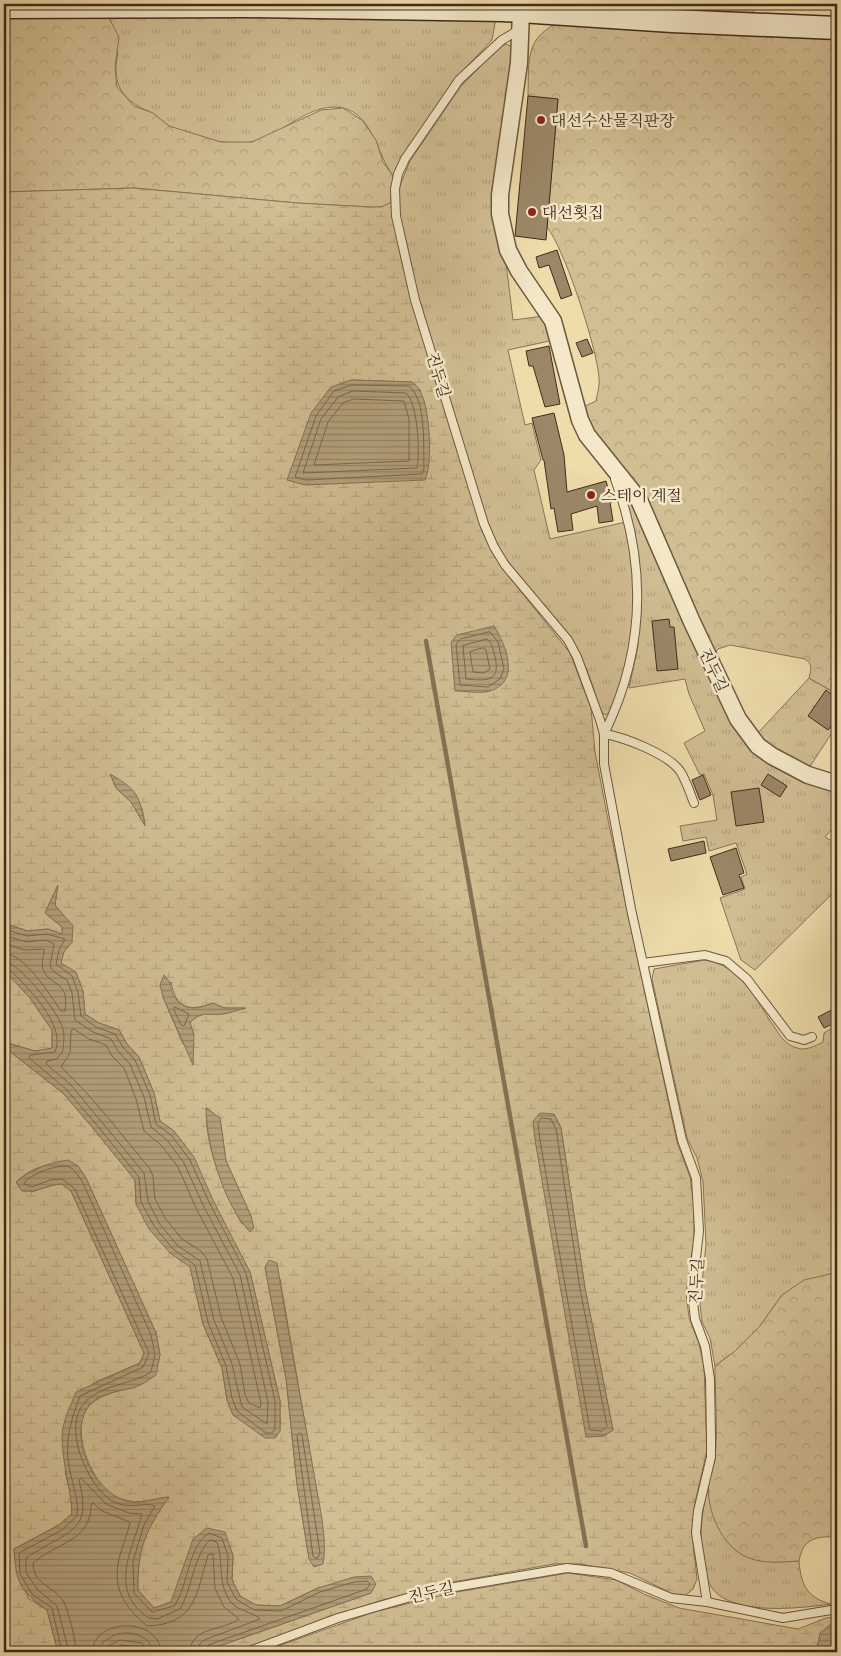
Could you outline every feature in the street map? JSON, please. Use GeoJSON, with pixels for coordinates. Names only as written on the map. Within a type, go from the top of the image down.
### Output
{"type":"FeatureCollection","features":[{"type":"Feature","properties":{"kind":"main road"},"geometry":{"type":"LineString","coordinates":[[4,7],[246,6],[520,20],[613,13],[837,28]]}},
{"type":"Feature","properties":{"kind":"street","name":"진두길"},"geometry":{"type":"LineString","coordinates":[[520,20],[515,93],[505,149],[500,195],[503,227],[512,260],[553,321],[578,414],[587,435],[627,483],[649,518],[699,638],[726,695],[748,733],[772,756],[808,775],[837,784]]}},
{"type":"Feature","properties":{"kind":"lane","name":"진두길"},"geometry":{"type":"LineString","coordinates":[[520,20],[502,40],[476,62],[459,80],[439,108],[398,174],[394,190],[396,216],[415,300],[484,524],[494,547],[505,565],[568,640],[577,657],[604,734],[604,764],[643,963],[682,1140],[696,1178],[699,1202],[699,1231],[692,1293],[695,1319],[705,1346],[710,1379],[711,1457],[698,1511],[696,1533],[707,1602]]}},
{"type":"Feature","properties":{"kind":"lane","name":"진두길"},"geometry":{"type":"LineString","coordinates":[[604,734],[627,679],[633,652],[637,591],[634,542],[623,502],[608,461]]}},
{"type":"Feature","properties":{"kind":"lane"},"geometry":{"type":"LineString","coordinates":[[604,734],[631,742],[673,765],[683,777],[694,803]]}},
{"type":"Feature","properties":{"kind":"lane"},"geometry":{"type":"LineString","coordinates":[[643,963],[705,955],[726,961],[748,979],[790,1036],[804,1040],[812,1037]]}},
{"type":"Feature","properties":{"kind":"lane","name":"진두길"},"geometry":{"type":"LineString","coordinates":[[247,1652],[346,1616],[431,1591],[568,1568],[610,1573],[671,1598],[707,1602],[783,1618],[837,1609]]}},
{"type":"Feature","properties":{"kind":"green space"},"geometry":{"type":"Polygon","coordinates":[[[627,4],[755,4],[753,16],[635,11],[627,4]]]}},
{"type":"Feature","properties":{"kind":"green space"},"geometry":{"type":"Polygon","coordinates":[[[4,14],[91,14],[109,18],[119,37],[115,67],[117,87],[134,106],[153,113],[169,126],[221,142],[252,142],[321,110],[343,108],[362,120],[376,140],[383,162],[393,176],[391,202],[382,207],[370,207],[297,203],[134,188],[4,192],[4,14]]]}},
{"type":"Feature","properties":{"kind":"green space"},"geometry":{"type":"Polygon","coordinates":[[[91,14],[496,18],[492,40],[456,78],[403,156],[393,176],[368,127],[361,118],[343,108],[330,107],[307,114],[273,134],[250,142],[208,140],[169,126],[153,113],[132,102],[121,90],[116,74],[118,53],[91,14]]]}},
{"type":"Feature","properties":{"kind":"green space"},"geometry":{"type":"Polygon","coordinates":[[[563,21],[837,37],[837,694],[809,678],[811,669],[808,661],[805,659],[730,645],[718,649],[715,653],[581,408],[596,401],[599,387],[597,364],[593,345],[571,277],[547,227],[558,99],[528,96],[529,60],[535,42],[550,27],[563,21]]]}},
{"type":"Feature","properties":{"kind":"green space"},"geometry":{"type":"Polygon","coordinates":[[[506,44],[511,46],[513,52],[501,253],[506,263],[513,320],[544,316],[554,340],[508,350],[525,425],[532,423],[541,460],[534,470],[550,539],[626,522],[632,564],[634,607],[630,650],[615,701],[606,715],[601,712],[584,663],[520,578],[498,546],[489,528],[419,299],[399,211],[399,188],[410,161],[461,86],[501,46],[506,44]]]}},
{"type":"Feature","properties":{"kind":"green space"},"geometry":{"type":"Polygon","coordinates":[[[134,188],[297,203],[370,207],[382,207],[391,202],[402,263],[431,365],[485,537],[510,578],[570,653],[591,708],[595,752],[609,825],[677,1142],[690,1177],[694,1205],[694,1239],[686,1293],[689,1318],[699,1344],[704,1366],[707,1450],[695,1503],[692,1533],[697,1579],[693,1589],[686,1595],[677,1596],[630,1573],[580,1564],[554,1564],[459,1581],[379,1601],[233,1652],[202,1652],[371,1593],[318,1588],[280,1606],[256,1605],[240,1596],[232,1580],[233,1555],[182,1576],[171,1602],[154,1608],[138,1590],[139,1563],[144,1541],[153,1520],[168,1497],[134,1502],[112,1495],[104,1488],[90,1466],[82,1439],[81,1426],[84,1414],[95,1401],[113,1392],[139,1385],[160,1355],[156,1333],[86,1178],[78,1166],[52,1165],[31,1171],[16,1182],[32,1192],[51,1185],[62,1184],[71,1191],[144,1353],[140,1363],[93,1383],[65,1472],[71,1496],[72,1514],[59,1525],[14,1549],[28,1598],[47,1610],[58,1652],[4,1652],[4,1047],[63,1093],[92,1127],[135,1180],[136,1204],[170,1253],[190,1266],[203,1324],[222,1368],[227,1400],[233,1415],[275,1438],[280,1431],[280,1401],[250,1272],[174,1131],[160,1121],[154,1093],[139,1057],[127,1044],[119,1030],[99,1023],[85,1014],[83,991],[61,963],[63,952],[72,942],[55,905],[57,887],[45,913],[62,927],[62,934],[48,929],[28,931],[4,923],[4,192],[134,188]],[[351,380],[421,391],[412,382],[351,380]],[[111,775],[116,788],[131,802],[145,824],[142,808],[111,775]],[[171,982],[163,997],[183,1044],[194,1035],[190,1023],[197,1017],[203,1014],[225,1013],[243,1008],[224,1008],[213,1003],[197,1007],[185,1006],[176,998],[171,982]],[[207,1108],[208,1137],[222,1183],[242,1224],[251,1216],[226,1161],[220,1119],[207,1108]],[[554,1114],[586,1437],[604,1436],[613,1430],[585,1288],[561,1128],[554,1114]],[[265,1267],[286,1378],[297,1484],[309,1558],[318,1499],[280,1279],[265,1267]]]}},
{"type":"Feature","properties":{"kind":"green space"},"geometry":{"type":"Polygon","coordinates":[[[617,477],[625,487],[739,732],[837,790],[837,824],[825,837],[837,844],[837,889],[755,970],[741,960],[720,898],[745,889],[741,877],[747,874],[736,843],[709,851],[706,837],[683,841],[680,826],[717,820],[713,795],[704,774],[700,775],[684,743],[705,731],[689,694],[685,679],[629,688],[638,646],[639,564],[617,477]]]}},
{"type":"Feature","properties":{"kind":"green space"},"geometry":{"type":"Polygon","coordinates":[[[809,678],[837,694],[837,725],[809,768],[796,764],[756,735],[809,678]]]}},
{"type":"Feature","properties":{"kind":"green space"},"geometry":{"type":"Polygon","coordinates":[[[704,960],[728,968],[737,976],[754,995],[782,1037],[793,1047],[804,1049],[820,1044],[823,1042],[824,1033],[837,1025],[837,1275],[834,1273],[782,1295],[760,1326],[734,1352],[715,1366],[710,1338],[702,1322],[700,1304],[706,1244],[703,1181],[697,1158],[687,1138],[652,979],[654,969],[704,960]]]}},
{"type":"Feature","properties":{"kind":"green space"},"geometry":{"type":"Polygon","coordinates":[[[4,970],[30,998],[52,1030],[52,1049],[35,1051],[4,1042],[4,970]]]}},
{"type":"Feature","properties":{"kind":"green space"},"geometry":{"type":"Polygon","coordinates":[[[834,1273],[837,1275],[837,1537],[817,1538],[807,1543],[799,1561],[774,1562],[755,1560],[739,1553],[723,1537],[717,1526],[710,1503],[708,1492],[709,1478],[716,1448],[715,1366],[734,1352],[760,1326],[782,1295],[804,1280],[834,1273]]]}},
{"type":"Feature","properties":{"kind":"green space"},"geometry":{"type":"Polygon","coordinates":[[[708,1481],[709,1495],[773,1562],[799,1561],[801,1577],[807,1589],[816,1598],[831,1604],[765,1608],[731,1602],[718,1594],[709,1583],[702,1559],[702,1520],[708,1481]]]}},
{"type":"Feature","properties":{"kind":"green space"},"geometry":{"type":"Polygon","coordinates":[[[568,1573],[616,1580],[679,1608],[798,1629],[826,1618],[837,1617],[837,1623],[831,1624],[817,1645],[817,1652],[261,1652],[374,1612],[451,1593],[568,1573]]]}},
{"type":"Feature","properties":{"kind":"green space"},"geometry":{"type":"Polygon","coordinates":[[[121,1645],[140,1647],[143,1652],[108,1652],[121,1645]]]}},
{"type":"Feature","properties":{"kind":"water"},"geometry":{"type":"Polygon","coordinates":[[[351,380],[412,382],[418,388],[426,409],[429,435],[429,461],[425,480],[305,485],[287,480],[311,413],[331,387],[351,380]]]}},
{"type":"Feature","properties":{"kind":"water"},"geometry":{"type":"Polygon","coordinates":[[[494,626],[503,643],[508,662],[505,680],[500,686],[486,692],[455,691],[451,642],[457,635],[494,626]]]}},
{"type":"Feature","properties":{"kind":"water"},"geometry":{"type":"Polygon","coordinates":[[[110,774],[132,789],[136,794],[145,826],[131,802],[116,788],[110,774]]]}},
{"type":"Feature","properties":{"kind":"water"},"geometry":{"type":"Polygon","coordinates":[[[58,885],[55,905],[73,926],[72,942],[64,952],[61,963],[76,972],[83,991],[85,1014],[99,1023],[119,1030],[127,1044],[139,1057],[154,1093],[160,1121],[174,1131],[194,1157],[213,1200],[250,1272],[280,1401],[280,1431],[275,1438],[265,1438],[233,1415],[227,1400],[222,1368],[203,1324],[190,1267],[170,1253],[149,1229],[136,1204],[135,1180],[63,1093],[4,1047],[4,1042],[35,1051],[52,1048],[52,1030],[30,998],[4,970],[4,923],[27,931],[48,929],[62,934],[62,927],[45,913],[58,885]]]}},
{"type":"Feature","properties":{"kind":"water"},"geometry":{"type":"Polygon","coordinates":[[[164,975],[169,981],[174,996],[182,1005],[197,1008],[213,1003],[224,1008],[246,1008],[226,1014],[205,1014],[198,1016],[190,1023],[194,1035],[193,1065],[163,997],[160,985],[164,975]]]}},
{"type":"Feature","properties":{"kind":"water"},"geometry":{"type":"Polygon","coordinates":[[[206,1108],[220,1118],[226,1161],[251,1216],[254,1228],[250,1232],[232,1206],[218,1173],[209,1139],[206,1108]]]}},
{"type":"Feature","properties":{"kind":"water"},"geometry":{"type":"Polygon","coordinates":[[[540,1113],[554,1114],[561,1128],[585,1288],[613,1430],[604,1436],[586,1437],[535,1140],[533,1121],[540,1113]]]}},
{"type":"Feature","properties":{"kind":"water"},"geometry":{"type":"Polygon","coordinates":[[[68,1160],[78,1166],[86,1178],[156,1333],[160,1355],[156,1375],[140,1385],[99,1398],[88,1407],[82,1420],[83,1449],[88,1464],[106,1489],[118,1497],[131,1502],[169,1497],[144,1540],[139,1563],[138,1590],[154,1608],[171,1602],[193,1539],[207,1528],[225,1532],[233,1555],[232,1580],[240,1596],[256,1605],[280,1606],[318,1588],[354,1577],[371,1576],[376,1584],[371,1593],[202,1652],[143,1652],[140,1647],[121,1645],[108,1652],[58,1652],[47,1610],[30,1597],[18,1578],[14,1549],[59,1525],[72,1514],[63,1456],[62,1431],[76,1392],[140,1363],[144,1353],[71,1191],[62,1184],[32,1191],[22,1191],[16,1182],[40,1167],[68,1160]]]}},
{"type":"Feature","properties":{"kind":"water"},"geometry":{"type":"Polygon","coordinates":[[[269,1260],[277,1263],[322,1519],[323,1564],[314,1567],[309,1559],[297,1484],[286,1378],[265,1267],[269,1260]]]}},
{"type":"Feature","properties":{"kind":"water"},"geometry":{"type":"Polygon","coordinates":[[[837,1623],[837,1652],[817,1652],[820,1633],[831,1624],[837,1623]]]}},
{"type":"Feature","properties":{"kind":"building"},"geometry":{"type":"Polygon","coordinates":[[[528,96],[558,99],[546,240],[515,236],[528,96]]]}},
{"type":"Feature","properties":{"kind":"building"},"geometry":{"type":"Polygon","coordinates":[[[557,250],[572,295],[561,299],[549,265],[539,268],[536,257],[557,250]]]}},
{"type":"Feature","properties":{"kind":"building"},"geometry":{"type":"Polygon","coordinates":[[[587,339],[593,353],[582,357],[576,343],[587,339]]]}},
{"type":"Feature","properties":{"kind":"building"},"geometry":{"type":"Polygon","coordinates":[[[549,346],[560,404],[545,407],[533,366],[529,366],[526,351],[549,346]]]}},
{"type":"Feature","properties":{"kind":"building"},"geometry":{"type":"Polygon","coordinates":[[[554,413],[564,455],[567,492],[606,481],[612,502],[610,502],[613,521],[599,523],[597,506],[571,514],[573,530],[558,532],[554,508],[551,509],[544,460],[532,418],[554,413]]]}},
{"type":"Feature","properties":{"kind":"building"},"geometry":{"type":"Polygon","coordinates":[[[669,619],[670,627],[674,627],[678,669],[657,671],[652,621],[669,619]]]}},
{"type":"Feature","properties":{"kind":"building"},"geometry":{"type":"Polygon","coordinates":[[[826,690],[837,699],[837,718],[828,730],[808,716],[826,690]]]}},
{"type":"Feature","properties":{"kind":"building"},"geometry":{"type":"Polygon","coordinates":[[[768,774],[787,786],[780,797],[761,785],[768,774]]]}},
{"type":"Feature","properties":{"kind":"building"},"geometry":{"type":"Polygon","coordinates":[[[703,775],[711,795],[700,800],[692,780],[703,775]]]}},
{"type":"Feature","properties":{"kind":"building"},"geometry":{"type":"Polygon","coordinates":[[[759,788],[764,822],[736,826],[731,792],[759,788]]]}},
{"type":"Feature","properties":{"kind":"building"},"geometry":{"type":"Polygon","coordinates":[[[704,841],[706,853],[671,861],[668,849],[704,841]]]}},
{"type":"Feature","properties":{"kind":"building"},"geometry":{"type":"Polygon","coordinates":[[[736,848],[744,873],[739,875],[744,888],[723,895],[710,857],[736,848]]]}},
{"type":"Feature","properties":{"kind":"building"},"geometry":{"type":"Polygon","coordinates":[[[837,1007],[837,1022],[824,1028],[818,1017],[837,1007]]]}},
{"type":"Feature","properties":{"kind":"waterway"},"geometry":{"type":"LineString","coordinates":[[426,641],[586,1546]]}},
{"type":"Feature","properties":{"kind":"place","name":"대선수산물직판장"},"geometry":{"type":"Point","coordinates":[541,120]}},
{"type":"Feature","properties":{"kind":"place","name":"대선횟집"},"geometry":{"type":"Point","coordinates":[532,212]}},
{"type":"Feature","properties":{"kind":"place","name":"스테이 계절"},"geometry":{"type":"Point","coordinates":[591,495]}}]}
